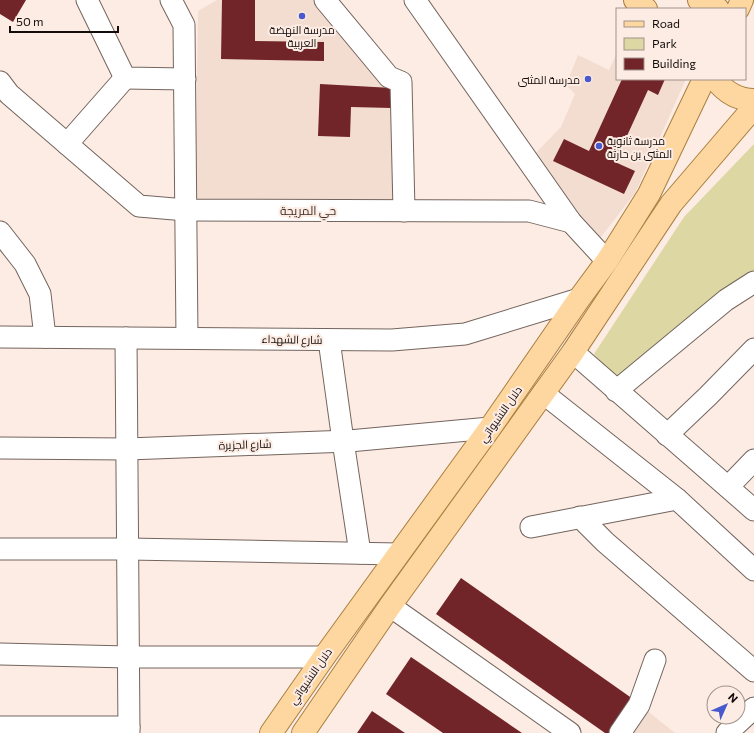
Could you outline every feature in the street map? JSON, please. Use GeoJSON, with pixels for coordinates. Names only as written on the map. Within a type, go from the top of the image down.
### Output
{"type":"FeatureCollection","features":[{"type":"Feature","properties":{"kind":"main road"},"geometry":{"type":"LineString","coordinates":[[635,0],[645,8]]}},
{"type":"Feature","properties":{"kind":"main road"},"geometry":{"type":"LineString","coordinates":[[699,0],[716,8]]}},
{"type":"Feature","properties":{"kind":"main road","name":"دلال النشيواتي"},"geometry":{"type":"LineString","coordinates":[[271,733],[324,657],[490,428],[578,300],[607,261],[649,194],[704,80]]}},
{"type":"Feature","properties":{"kind":"main road"},"geometry":{"type":"LineString","coordinates":[[716,80],[723,89],[734,96],[747,100],[754,100]]}},
{"type":"Feature","properties":{"kind":"main road"},"geometry":{"type":"LineString","coordinates":[[306,732],[390,606],[573,352],[671,204],[754,107]]}},
{"type":"Feature","properties":{"kind":"street"},"geometry":{"type":"LineString","coordinates":[[87,0],[125,78]]}},
{"type":"Feature","properties":{"kind":"street"},"geometry":{"type":"LineString","coordinates":[[171,0],[184,25],[187,338]]}},
{"type":"Feature","properties":{"kind":"street"},"geometry":{"type":"LineString","coordinates":[[325,0],[389,77],[401,82],[404,211]]}},
{"type":"Feature","properties":{"kind":"street"},"geometry":{"type":"LineString","coordinates":[[415,0],[571,222],[607,261]]}},
{"type":"Feature","properties":{"kind":"street"},"geometry":{"type":"LineString","coordinates":[[67,144],[125,78],[185,79]]}},
{"type":"Feature","properties":{"kind":"street"},"geometry":{"type":"LineString","coordinates":[[0,82],[9,94],[139,206],[186,210],[529,211],[571,222]]}},
{"type":"Feature","properties":{"kind":"street"},"geometry":{"type":"LineString","coordinates":[[0,232],[26,264],[40,294],[45,337]]}},
{"type":"Feature","properties":{"kind":"street"},"geometry":{"type":"LineString","coordinates":[[616,391],[726,300],[754,282]]}},
{"type":"Feature","properties":{"kind":"street","name":"شارع الشهداء"},"geometry":{"type":"LineString","coordinates":[[0,337],[392,340],[465,334],[578,300]]}},
{"type":"Feature","properties":{"kind":"street"},"geometry":{"type":"LineString","coordinates":[[0,727],[129,730],[126,338]]}},
{"type":"Feature","properties":{"kind":"street"},"geometry":{"type":"LineString","coordinates":[[329,340],[360,553]]}},
{"type":"Feature","properties":{"kind":"street"},"geometry":{"type":"LineString","coordinates":[[667,435],[754,349]]}},
{"type":"Feature","properties":{"kind":"street"},"geometry":{"type":"LineString","coordinates":[[573,352],[754,510]]}},
{"type":"Feature","properties":{"kind":"street"},"geometry":{"type":"LineString","coordinates":[[543,393],[678,499],[754,570]]}},
{"type":"Feature","properties":{"kind":"street","name":"شارع الجزيرة"},"geometry":{"type":"LineString","coordinates":[[0,448],[127,449],[343,441],[490,428]]}},
{"type":"Feature","properties":{"kind":"street"},"geometry":{"type":"LineString","coordinates":[[728,487],[754,460]]}},
{"type":"Feature","properties":{"kind":"street"},"geometry":{"type":"LineString","coordinates":[[531,527],[678,499]]}},
{"type":"Feature","properties":{"kind":"street"},"geometry":{"type":"LineString","coordinates":[[580,517],[605,542],[754,671]]}},
{"type":"Feature","properties":{"kind":"street"},"geometry":{"type":"LineString","coordinates":[[0,549],[128,549],[398,554]]}},
{"type":"Feature","properties":{"kind":"street"},"geometry":{"type":"LineString","coordinates":[[390,606],[570,733]]}},
{"type":"Feature","properties":{"kind":"street"},"geometry":{"type":"LineString","coordinates":[[0,654],[128,657],[324,657]]}},
{"type":"Feature","properties":{"kind":"street"},"geometry":{"type":"LineString","coordinates":[[620,733],[639,705],[655,660]]}},
{"type":"Feature","properties":{"kind":"street"},"geometry":{"type":"LineString","coordinates":[[727,733],[754,708]]}},
{"type":"Feature","properties":{"kind":"shaded area"},"geometry":{"type":"Polygon","coordinates":[[[217,0],[317,0],[395,84],[393,201],[195,199],[198,11],[217,0]]]}},
{"type":"Feature","properties":{"kind":"shaded area","name":"مدرسة ثانوية المثنى بن حارثة"},"geometry":{"type":"Polygon","coordinates":[[[578,55],[609,70],[616,55],[616,80],[686,80],[635,193],[597,242],[533,156],[561,127],[575,94],[566,85],[578,55]]]}},
{"type":"Feature","properties":{"kind":"shaded area"},"geometry":{"type":"Polygon","coordinates":[[[646,710],[675,733],[630,733],[646,710]]]}},
{"type":"Feature","properties":{"kind":"green space"},"geometry":{"type":"Polygon","coordinates":[[[754,144],[754,275],[615,378],[594,354],[684,217],[754,144]]]}},
{"type":"Feature","properties":{"kind":"building"},"geometry":{"type":"Polygon","coordinates":[[[0,0],[26,0],[13,22],[0,14],[0,0]]]}},
{"type":"Feature","properties":{"kind":"building"},"geometry":{"type":"Polygon","coordinates":[[[222,0],[255,0],[255,41],[324,42],[324,61],[221,59],[222,0]]]}},
{"type":"Feature","properties":{"kind":"building"},"geometry":{"type":"Polygon","coordinates":[[[622,80],[665,80],[658,95],[648,90],[615,162],[635,171],[624,194],[553,161],[564,139],[589,151],[622,80]]]}},
{"type":"Feature","properties":{"kind":"building"},"geometry":{"type":"Polygon","coordinates":[[[320,84],[392,88],[391,108],[351,107],[350,137],[318,136],[320,84]]]}},
{"type":"Feature","properties":{"kind":"building"},"geometry":{"type":"Polygon","coordinates":[[[461,578],[633,699],[609,733],[605,733],[436,614],[461,578]]]}},
{"type":"Feature","properties":{"kind":"building"},"geometry":{"type":"Polygon","coordinates":[[[411,657],[522,733],[443,733],[386,694],[411,657]]]}},
{"type":"Feature","properties":{"kind":"building"},"geometry":{"type":"Polygon","coordinates":[[[372,711],[405,733],[357,733],[372,711]]]}},
{"type":"Feature","properties":{"kind":"place","name":"مدرسة النهضة العربية"},"geometry":{"type":"Point","coordinates":[302,16]}},
{"type":"Feature","properties":{"kind":"place","name":"مدرسة المثنى"},"geometry":{"type":"Point","coordinates":[588,79]}},
{"type":"Feature","properties":{"kind":"place","name":"مدرسة ثانوية المثنى بن حارثة"},"geometry":{"type":"Point","coordinates":[599,146]}},
{"type":"Feature","properties":{"kind":"district","name":"حي المريجة"},"geometry":{"type":"Point","coordinates":[308,210]}}]}
